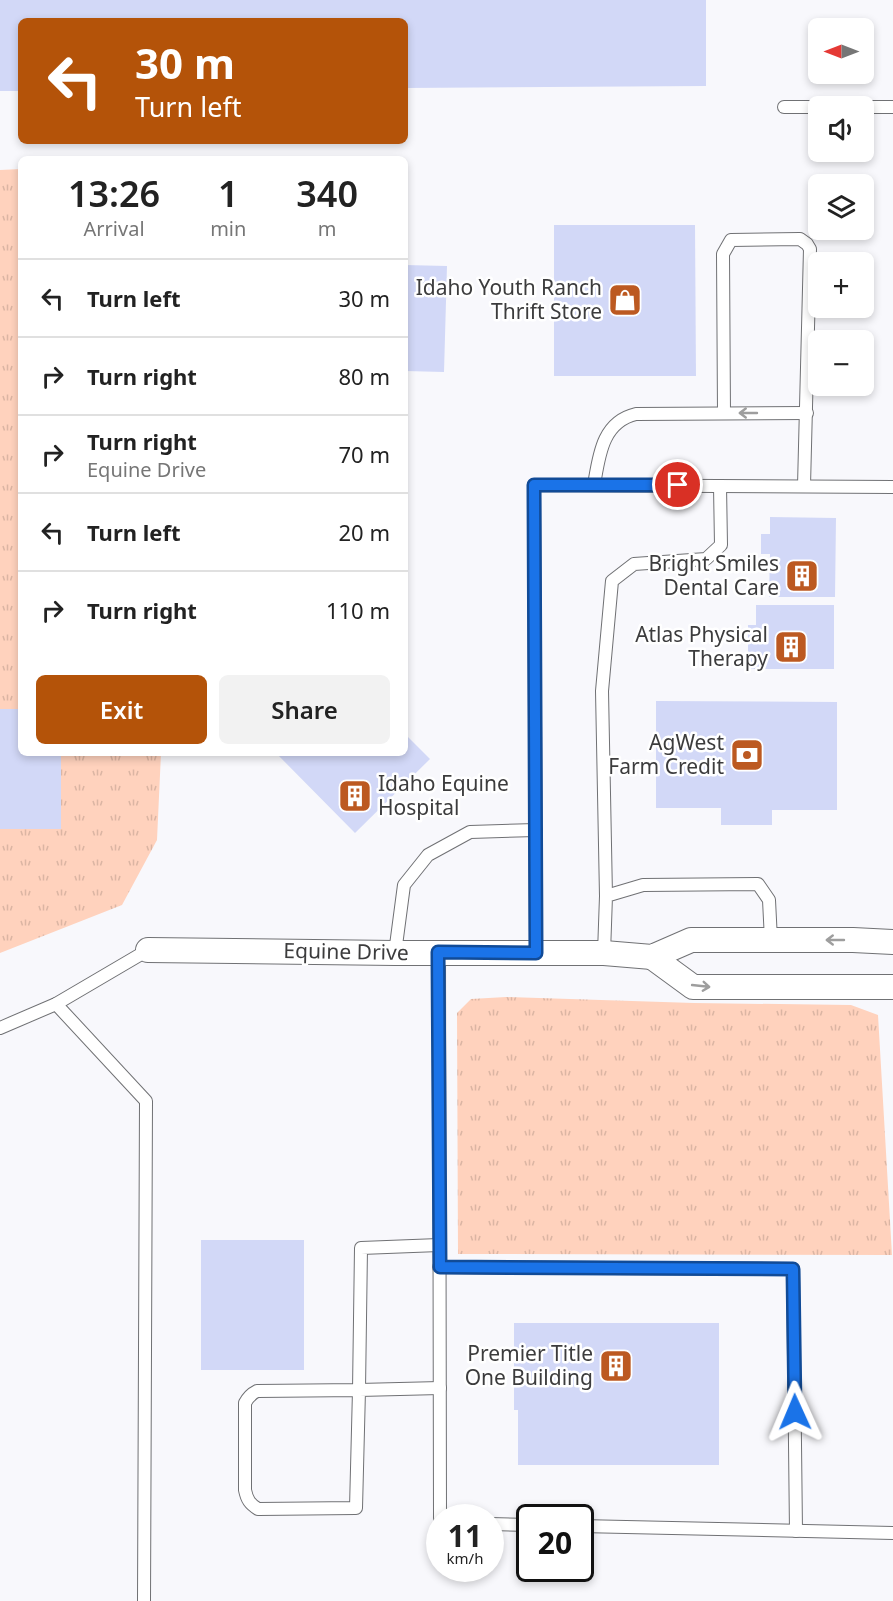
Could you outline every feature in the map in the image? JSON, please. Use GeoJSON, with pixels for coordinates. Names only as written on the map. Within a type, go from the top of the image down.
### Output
{"type":"FeatureCollection","features":[{"type":"Feature","properties":{"kind":"street","name":"Equine Drive"},"geometry":{"type":"LineString","coordinates":[[148,950],[604,953],[652,957],[692,940],[893,942]]}},
{"type":"Feature","properties":{"kind":"street"},"geometry":{"type":"LineString","coordinates":[[652,957],[693,987],[893,987]]}},
{"type":"Feature","properties":{"kind":"lane"},"geometry":{"type":"LineString","coordinates":[[784,107],[808,107]]}},
{"type":"Feature","properties":{"kind":"lane"},"geometry":{"type":"LineString","coordinates":[[874,107],[893,107]]}},
{"type":"Feature","properties":{"kind":"lane"},"geometry":{"type":"LineString","coordinates":[[724,413],[723,254],[731,240],[800,239],[810,249],[804,486]]}},
{"type":"Feature","properties":{"kind":"lane"},"geometry":{"type":"LineString","coordinates":[[594,485],[601,449],[615,424],[624,417],[636,414],[807,413]]}},
{"type":"Feature","properties":{"kind":"lane"},"geometry":{"type":"LineString","coordinates":[[536,953],[534,485],[893,487]]}},
{"type":"Feature","properties":{"kind":"lane"},"geometry":{"type":"LineString","coordinates":[[604,953],[606,896],[602,691],[612,581],[634,564],[706,559],[721,544],[720,486]]}},
{"type":"Feature","properties":{"kind":"lane"},"geometry":{"type":"LineString","coordinates":[[395,953],[404,885],[428,855],[470,832],[536,830]]}},
{"type":"Feature","properties":{"kind":"lane"},"geometry":{"type":"LineString","coordinates":[[606,896],[643,885],[758,884],[769,900],[771,940]]}},
{"type":"Feature","properties":{"kind":"lane"},"geometry":{"type":"LineString","coordinates":[[0,1028],[56,1004],[148,950]]}},
{"type":"Feature","properties":{"kind":"lane"},"geometry":{"type":"LineString","coordinates":[[438,952],[440,1504]]}},
{"type":"Feature","properties":{"kind":"lane"},"geometry":{"type":"LineString","coordinates":[[56,1004],[146,1101],[144,1601]]}},
{"type":"Feature","properties":{"kind":"lane"},"geometry":{"type":"LineString","coordinates":[[439,1245],[361,1248],[359,1390],[357,1508],[258,1509],[247,1499],[245,1490],[245,1403],[257,1391],[359,1390],[440,1388]]}},
{"type":"Feature","properties":{"kind":"lane"},"geometry":{"type":"LineString","coordinates":[[440,1267],[793,1269],[796,1531]]}},
{"type":"Feature","properties":{"kind":"lane"},"geometry":{"type":"LineString","coordinates":[[594,1526],[893,1533]]}},
{"type":"Feature","properties":{"kind":"green space"},"geometry":{"type":"Polygon","coordinates":[[[18,169],[18,756],[161,756],[157,840],[122,905],[0,953],[0,170],[18,169]]]}},
{"type":"Feature","properties":{"kind":"green space"},"geometry":{"type":"Polygon","coordinates":[[[506,997],[851,1005],[878,1015],[892,1255],[458,1254],[457,1013],[471,999],[506,997]]]}},
{"type":"Feature","properties":{"kind":"building"},"geometry":{"type":"Polygon","coordinates":[[[0,0],[706,0],[706,86],[408,88],[408,18],[18,18],[18,91],[0,91],[0,0]]]}},
{"type":"Feature","properties":{"kind":"building","name":"Idaho Youth Ranch Thrift Store"},"geometry":{"type":"Polygon","coordinates":[[[554,225],[695,225],[696,376],[554,376],[554,225]]]}},
{"type":"Feature","properties":{"kind":"building"},"geometry":{"type":"Polygon","coordinates":[[[408,265],[447,266],[444,372],[408,371],[408,265]]]}},
{"type":"Feature","properties":{"kind":"building","name":"Bright Smiles Dental Care"},"geometry":{"type":"Polygon","coordinates":[[[770,517],[836,518],[835,597],[769,597],[770,554],[761,554],[761,534],[770,534],[770,517]]]}},
{"type":"Feature","properties":{"kind":"building","name":"Atlas Physical Therapy"},"geometry":{"type":"Polygon","coordinates":[[[756,605],[834,605],[834,669],[748,669],[748,625],[756,625],[756,605]]]}},
{"type":"Feature","properties":{"kind":"building","name":"AgWest Farm Credit"},"geometry":{"type":"Polygon","coordinates":[[[656,701],[837,702],[837,810],[772,810],[772,825],[721,825],[721,808],[656,808],[656,701]]]}},
{"type":"Feature","properties":{"kind":"building"},"geometry":{"type":"Polygon","coordinates":[[[0,709],[18,709],[18,756],[61,756],[61,829],[0,829],[0,709]]]}},
{"type":"Feature","properties":{"kind":"building","name":"Idaho Equine Hospital"},"geometry":{"type":"Polygon","coordinates":[[[408,737],[430,759],[355,833],[279,756],[408,756],[408,737]]]}},
{"type":"Feature","properties":{"kind":"building"},"geometry":{"type":"Polygon","coordinates":[[[201,1240],[304,1240],[304,1370],[201,1370],[201,1240]]]}},
{"type":"Feature","properties":{"kind":"building","name":"Premier Title One Building"},"geometry":{"type":"Polygon","coordinates":[[[514,1323],[719,1323],[719,1465],[518,1465],[518,1410],[514,1410],[514,1323]]]}},
{"type":"Feature","properties":{"kind":"place","name":"Idaho Youth Ranch Thrift Store"},"geometry":{"type":"Point","coordinates":[625,300]}},
{"type":"Feature","properties":{"kind":"place","name":"Bright Smiles Dental Care"},"geometry":{"type":"Point","coordinates":[802,576]}},
{"type":"Feature","properties":{"kind":"place","name":"Atlas Physical Therapy"},"geometry":{"type":"Point","coordinates":[791,647]}},
{"type":"Feature","properties":{"kind":"place","name":"AgWest Farm Credit"},"geometry":{"type":"Point","coordinates":[747,755]}},
{"type":"Feature","properties":{"kind":"place","name":"Idaho Equine Hospital"},"geometry":{"type":"Point","coordinates":[355,796]}},
{"type":"Feature","properties":{"kind":"place","name":"Premier Title One Building"},"geometry":{"type":"Point","coordinates":[616,1366]}},
{"type":"Feature","properties":{"kind":"route"},"geometry":{"type":"LineString","coordinates":[[678,485],[534,485],[536,953],[438,952],[440,1267],[793,1269],[795,1412]]}}]}
